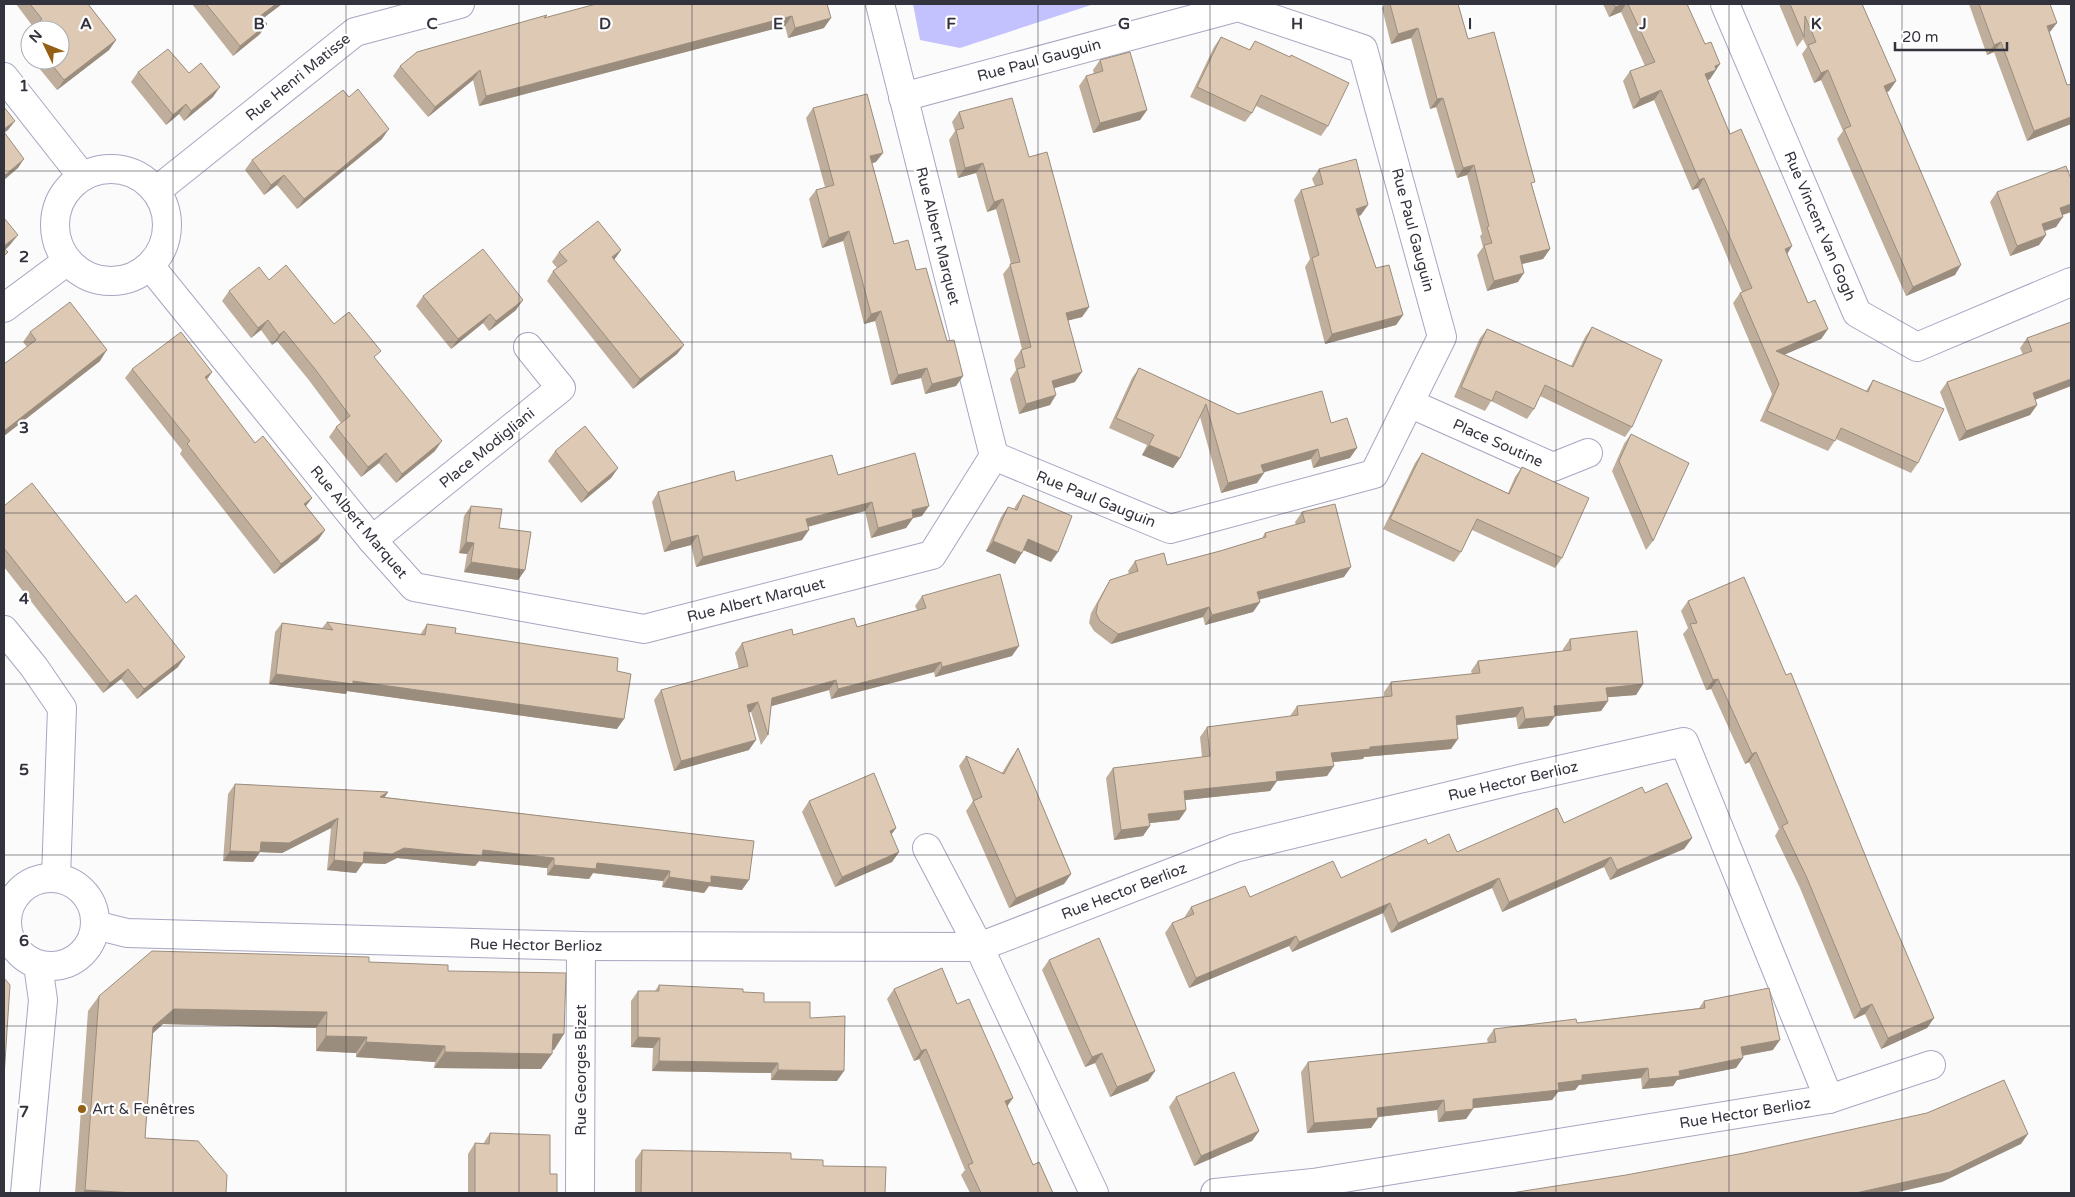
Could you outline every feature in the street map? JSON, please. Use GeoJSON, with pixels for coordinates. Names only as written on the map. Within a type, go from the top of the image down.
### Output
{"type":"FeatureCollection","features":[{"type":"Feature","properties":{"kind":"street","name":"Rue Henri Matisse"},"geometry":{"type":"LineString","coordinates":[[156,191],[355,32],[460,4]]}},
{"type":"Feature","properties":{"kind":"street","name":"Rue Albert Marquet"},"geometry":{"type":"LineString","coordinates":[[150,266],[372,540],[414,588],[644,629],[932,554],[994,456],[880,4]]}},
{"type":"Feature","properties":{"kind":"street","name":"Rue Vincent Van Gogh"},"geometry":{"type":"LineString","coordinates":[[1725,4],[1857,313],[1917,347],[2071,282]]}},
{"type":"Feature","properties":{"kind":"street","name":"Rue Paul Gauguin"},"geometry":{"type":"LineString","coordinates":[[903,97],[1238,7],[1363,50],[1442,337],[1374,474],[1170,529],[994,456]]}},
{"type":"Feature","properties":{"kind":"street"},"geometry":{"type":"LineString","coordinates":[[4,76],[82,176]]}},
{"type":"Feature","properties":{"kind":"street"},"geometry":{"type":"LineString","coordinates":[[101,169],[122,170],[140,177],[156,191],[166,211],[167,233],[162,251],[150,266],[130,279],[107,282],[85,276],[66,262],[55,240],[55,216],[64,193],[82,176],[101,169]]}},
{"type":"Feature","properties":{"kind":"street"},"geometry":{"type":"LineString","coordinates":[[4,308],[66,262]]}},
{"type":"Feature","properties":{"kind":"street","name":"Place Modigliani"},"geometry":{"type":"LineString","coordinates":[[372,540],[561,388],[528,347]]}},
{"type":"Feature","properties":{"kind":"street","name":"Place Soutine"},"geometry":{"type":"LineString","coordinates":[[1409,403],[1553,467],[1588,452]]}},
{"type":"Feature","properties":{"kind":"street"},"geometry":{"type":"LineString","coordinates":[[4,630],[34,667],[62,708],[56,878]]}},
{"type":"Feature","properties":{"kind":"street","name":"Rue Hector Berlioz"},"geometry":{"type":"LineString","coordinates":[[95,925],[127,933],[581,946],[979,947],[1235,848],[1519,779],[1684,742],[1829,1099]]}},
{"type":"Feature","properties":{"kind":"street"},"geometry":{"type":"LineString","coordinates":[[927,848],[979,947],[1094,1193]]}},
{"type":"Feature","properties":{"kind":"street"},"geometry":{"type":"LineString","coordinates":[[56,878],[77,886],[91,903],[95,925],[90,944],[76,959],[58,967],[38,965],[20,955],[10,939],[5,920],[12,903],[22,888],[39,880],[56,878]]}},
{"type":"Feature","properties":{"kind":"street","name":"Rue Georges Bizet"},"geometry":{"type":"LineString","coordinates":[[580,1193],[581,946]]}},
{"type":"Feature","properties":{"kind":"street"},"geometry":{"type":"LineString","coordinates":[[25,1193],[42,1000],[38,965]]}},
{"type":"Feature","properties":{"kind":"street","name":"Rue Hector Berlioz"},"geometry":{"type":"LineString","coordinates":[[1215,1193],[1313,1183],[1829,1099],[1931,1066]]}},
{"type":"Feature","properties":{"kind":"shaded area"},"geometry":{"type":"Polygon","coordinates":[[[913,4],[1094,4],[960,48],[920,40],[913,4]]]}},
{"type":"Feature","properties":{"kind":"building"},"geometry":{"type":"Polygon","coordinates":[[[30,4],[88,4],[116,40],[64,80],[56,70],[70,70],[70,20],[41,20],[42,19],[30,4]]]}},
{"type":"Feature","properties":{"kind":"building"},"geometry":{"type":"Polygon","coordinates":[[[206,4],[276,4],[260,16],[267,24],[240,46],[206,4]]]}},
{"type":"Feature","properties":{"kind":"building"},"geometry":{"type":"Polygon","coordinates":[[[596,4],[827,4],[831,18],[795,28],[792,16],[486,96],[480,70],[435,107],[400,66],[417,52],[547,15],[544,18],[596,4]]]}},
{"type":"Feature","properties":{"kind":"building"},"geometry":{"type":"Polygon","coordinates":[[[1390,4],[1458,4],[1468,39],[1494,32],[1535,182],[1531,183],[1550,249],[1520,256],[1524,273],[1494,281],[1484,245],[1492,243],[1474,165],[1463,168],[1443,98],[1437,99],[1418,28],[1398,34],[1390,4]]]}},
{"type":"Feature","properties":{"kind":"building"},"geometry":{"type":"Polygon","coordinates":[[[1628,4],[1687,4],[1705,44],[1711,42],[1720,64],[1715,66],[1716,70],[1705,74],[1730,134],[1741,129],[1792,246],[1785,249],[1808,303],[1815,300],[1828,329],[1776,351],[1868,392],[1873,380],[1944,409],[1918,463],[1841,428],[1835,441],[1767,411],[1779,384],[1740,293],[1752,288],[1704,178],[1699,180],[1661,90],[1640,99],[1630,71],[1655,62],[1628,4]]]}},
{"type":"Feature","properties":{"kind":"building"},"geometry":{"type":"Polygon","coordinates":[[[1790,4],[1862,4],[1896,81],[1884,86],[1961,265],[1913,287],[1844,129],[1851,126],[1828,70],[1821,73],[1808,45],[1816,42],[1805,16],[1804,37],[1790,4]]]}},
{"type":"Feature","properties":{"kind":"building"},"geometry":{"type":"Polygon","coordinates":[[[1979,4],[2050,4],[2057,23],[2047,26],[2067,85],[2071,84],[2071,117],[2034,131],[2001,42],[1994,45],[1979,4]]]}},
{"type":"Feature","properties":{"kind":"building"},"geometry":{"type":"Polygon","coordinates":[[[1221,37],[1250,50],[1255,41],[1290,57],[1291,55],[1349,83],[1328,126],[1261,95],[1252,113],[1197,87],[1221,37]]]}},
{"type":"Feature","properties":{"kind":"building"},"geometry":{"type":"Polygon","coordinates":[[[168,49],[189,73],[201,63],[220,87],[191,111],[186,104],[173,115],[138,72],[168,49]]]}},
{"type":"Feature","properties":{"kind":"building"},"geometry":{"type":"Polygon","coordinates":[[[1130,52],[1147,110],[1100,123],[1086,76],[1103,71],[1100,60],[1130,52]]]}},
{"type":"Feature","properties":{"kind":"building"},"geometry":{"type":"Polygon","coordinates":[[[358,89],[389,129],[304,199],[284,175],[271,185],[252,160],[343,90],[349,97],[358,89]]]}},
{"type":"Feature","properties":{"kind":"building"},"geometry":{"type":"Polygon","coordinates":[[[867,94],[883,153],[870,156],[894,244],[908,240],[916,270],[926,268],[947,341],[954,340],[963,376],[932,384],[927,368],[898,375],[881,311],[871,314],[849,231],[829,238],[816,190],[834,185],[813,108],[867,94]]]}},
{"type":"Feature","properties":{"kind":"building"},"geometry":{"type":"Polygon","coordinates":[[[1012,98],[1029,157],[1047,152],[1089,307],[1066,313],[1082,372],[1052,381],[1056,395],[1026,404],[1017,369],[1025,367],[1021,350],[1031,347],[1010,264],[1020,262],[1003,199],[994,202],[983,163],[965,168],[956,130],[964,128],[959,112],[1012,98]]]}},
{"type":"Feature","properties":{"kind":"building"},"geometry":{"type":"Polygon","coordinates":[[[4,107],[15,121],[4,129],[4,107]]]}},
{"type":"Feature","properties":{"kind":"building"},"geometry":{"type":"Polygon","coordinates":[[[4,132],[24,159],[4,176],[4,132]]]}},
{"type":"Feature","properties":{"kind":"building"},"geometry":{"type":"Polygon","coordinates":[[[1356,159],[1368,205],[1356,209],[1376,268],[1389,265],[1403,315],[1332,334],[1312,258],[1319,255],[1301,190],[1323,184],[1319,169],[1356,159]]]}},
{"type":"Feature","properties":{"kind":"building"},"geometry":{"type":"Polygon","coordinates":[[[2066,166],[2071,179],[2071,204],[2060,208],[2063,217],[2042,224],[2046,235],[2017,246],[1997,192],[2066,166]]]}},
{"type":"Feature","properties":{"kind":"building"},"geometry":{"type":"Polygon","coordinates":[[[4,218],[18,235],[4,246],[4,218]]]}},
{"type":"Feature","properties":{"kind":"building"},"geometry":{"type":"Polygon","coordinates":[[[598,221],[621,250],[612,257],[684,345],[640,379],[553,271],[567,261],[559,252],[598,221]]]}},
{"type":"Feature","properties":{"kind":"building"},"geometry":{"type":"Polygon","coordinates":[[[4,248],[8,252],[4,256],[4,248]]]}},
{"type":"Feature","properties":{"kind":"building"},"geometry":{"type":"Polygon","coordinates":[[[483,249],[523,300],[496,321],[490,314],[458,339],[423,296],[483,249]]]}},
{"type":"Feature","properties":{"kind":"building"},"geometry":{"type":"Polygon","coordinates":[[[286,265],[334,324],[349,312],[381,351],[374,357],[442,441],[402,474],[386,453],[368,467],[336,427],[350,416],[315,369],[284,331],[279,335],[268,320],[258,328],[229,291],[259,267],[269,280],[286,265]]]}},
{"type":"Feature","properties":{"kind":"building"},"geometry":{"type":"Polygon","coordinates":[[[70,302],[107,350],[4,431],[4,364],[36,340],[30,332],[70,302]]]}},
{"type":"Feature","properties":{"kind":"building"},"geometry":{"type":"Polygon","coordinates":[[[2071,322],[2071,379],[2033,393],[2037,405],[1966,431],[1947,382],[2032,351],[2027,338],[2071,322]]]}},
{"type":"Feature","properties":{"kind":"building"},"geometry":{"type":"Polygon","coordinates":[[[1592,327],[1662,360],[1632,427],[1545,385],[1534,409],[1496,391],[1492,401],[1461,387],[1487,329],[1573,367],[1592,327]]]}},
{"type":"Feature","properties":{"kind":"building"},"geometry":{"type":"Polygon","coordinates":[[[181,332],[212,372],[205,377],[255,443],[263,436],[312,498],[304,504],[325,530],[281,564],[187,444],[190,441],[132,369],[181,332]]]}},
{"type":"Feature","properties":{"kind":"building"},"geometry":{"type":"Polygon","coordinates":[[[1139,368],[1238,414],[1322,391],[1331,423],[1347,418],[1357,448],[1320,458],[1318,449],[1261,465],[1264,473],[1228,483],[1206,404],[1180,458],[1149,445],[1154,435],[1116,418],[1139,368]]]}},
{"type":"Feature","properties":{"kind":"building"},"geometry":{"type":"Polygon","coordinates":[[[585,426],[618,468],[588,493],[555,451],[585,426]]]}},
{"type":"Feature","properties":{"kind":"building"},"geometry":{"type":"Polygon","coordinates":[[[1631,434],[1689,463],[1653,541],[1619,461],[1631,434]]]}},
{"type":"Feature","properties":{"kind":"building"},"geometry":{"type":"Polygon","coordinates":[[[915,453],[929,506],[912,510],[913,518],[878,528],[872,502],[806,519],[809,530],[703,557],[698,535],[671,542],[658,492],[734,471],[736,481],[832,455],[838,475],[915,453]]]}},
{"type":"Feature","properties":{"kind":"building"},"geometry":{"type":"Polygon","coordinates":[[[1422,453],[1509,494],[1522,467],[1589,498],[1562,558],[1477,519],[1461,552],[1390,519],[1422,453]]]}},
{"type":"Feature","properties":{"kind":"building"},"geometry":{"type":"Polygon","coordinates":[[[32,483],[126,603],[136,595],[185,657],[144,689],[128,669],[110,683],[4,548],[4,506],[32,483]]]}},
{"type":"Feature","properties":{"kind":"building"},"geometry":{"type":"Polygon","coordinates":[[[1023,495],[1072,516],[1058,552],[1028,539],[1022,553],[993,541],[1008,507],[1017,510],[1023,495]]]}},
{"type":"Feature","properties":{"kind":"building"},"geometry":{"type":"Polygon","coordinates":[[[1335,504],[1351,567],[1257,592],[1260,602],[1212,615],[1209,607],[1118,634],[1100,621],[1096,613],[1098,603],[1110,580],[1138,571],[1135,561],[1164,553],[1167,565],[1220,551],[1266,537],[1265,533],[1305,522],[1302,512],[1335,504]]]}},
{"type":"Feature","properties":{"kind":"building"},"geometry":{"type":"Polygon","coordinates":[[[471,506],[502,509],[499,528],[531,532],[525,570],[471,562],[474,543],[466,542],[471,506]]]}},
{"type":"Feature","properties":{"kind":"building"},"geometry":{"type":"Polygon","coordinates":[[[1000,574],[1019,646],[942,667],[941,662],[838,689],[836,680],[772,698],[768,735],[758,702],[747,705],[756,740],[681,761],[661,690],[748,666],[742,643],[792,629],[793,635],[854,618],[857,627],[926,608],[922,596],[1000,574]]]}},
{"type":"Feature","properties":{"kind":"building"},"geometry":{"type":"Polygon","coordinates":[[[1744,577],[1786,675],[1791,673],[1876,882],[1934,1018],[1888,1038],[1872,1004],[1861,1009],[1807,878],[1782,826],[1788,823],[1756,752],[1752,754],[1718,679],[1713,680],[1690,624],[1697,623],[1688,601],[1744,577]]]}},
{"type":"Feature","properties":{"kind":"building"},"geometry":{"type":"Polygon","coordinates":[[[327,622],[425,635],[427,624],[456,628],[455,633],[618,658],[617,671],[631,674],[624,719],[353,681],[353,684],[276,674],[282,623],[333,630],[327,622]]]}},
{"type":"Feature","properties":{"kind":"building"},"geometry":{"type":"Polygon","coordinates":[[[1637,631],[1643,684],[1606,688],[1608,701],[1554,706],[1555,716],[1525,719],[1523,707],[1456,716],[1458,739],[1370,747],[1370,749],[1331,753],[1334,766],[1276,772],[1277,781],[1184,791],[1186,810],[1148,814],[1150,826],[1121,830],[1113,768],[1210,756],[1207,727],[1298,715],[1297,706],[1392,696],[1391,682],[1480,673],[1478,661],[1571,650],[1570,639],[1637,631]]]}},
{"type":"Feature","properties":{"kind":"building"},"geometry":{"type":"Polygon","coordinates":[[[1018,748],[1071,874],[1016,898],[973,801],[982,797],[966,756],[1004,774],[1018,748]]]}},
{"type":"Feature","properties":{"kind":"building"},"geometry":{"type":"Polygon","coordinates":[[[874,773],[896,828],[890,831],[899,852],[842,877],[809,801],[874,773]]]}},
{"type":"Feature","properties":{"kind":"building"},"geometry":{"type":"Polygon","coordinates":[[[1667,783],[1692,838],[1617,870],[1611,857],[1509,902],[1499,878],[1398,923],[1390,903],[1299,942],[1296,936],[1196,978],[1172,923],[1194,914],[1191,907],[1245,886],[1250,897],[1333,861],[1341,878],[1426,839],[1428,844],[1449,834],[1457,852],[1557,808],[1564,823],[1642,787],[1645,793],[1667,783]]]}},
{"type":"Feature","properties":{"kind":"building"},"geometry":{"type":"Polygon","coordinates":[[[235,784],[388,792],[380,797],[754,841],[749,880],[711,876],[711,883],[669,877],[670,871],[597,863],[596,869],[554,865],[554,858],[483,850],[482,856],[404,848],[392,854],[364,852],[363,863],[334,860],[338,818],[289,843],[261,842],[260,852],[230,851],[235,784]]]}},
{"type":"Feature","properties":{"kind":"building"},"geometry":{"type":"Polygon","coordinates":[[[1099,938],[1155,1071],[1117,1087],[1102,1053],[1092,1057],[1049,960],[1099,938]]]}},
{"type":"Feature","properties":{"kind":"building"},"geometry":{"type":"Polygon","coordinates":[[[152,951],[369,957],[369,962],[448,965],[448,971],[566,973],[564,1034],[553,1034],[552,1054],[445,1052],[445,1046],[366,1042],[367,1037],[326,1036],[327,1012],[174,1009],[153,1027],[145,1138],[198,1141],[227,1175],[226,1193],[134,1193],[85,1190],[99,996],[152,951]]]}},
{"type":"Feature","properties":{"kind":"building"},"geometry":{"type":"Polygon","coordinates":[[[942,968],[957,1004],[969,999],[1013,1098],[1005,1101],[1033,1165],[1039,1162],[1053,1193],[981,1193],[968,1165],[973,1163],[926,1049],[921,1051],[894,989],[942,968]]]}},
{"type":"Feature","properties":{"kind":"building"},"geometry":{"type":"Polygon","coordinates":[[[4,978],[10,985],[4,1077],[4,978]]]}},
{"type":"Feature","properties":{"kind":"building"},"geometry":{"type":"Polygon","coordinates":[[[659,985],[743,989],[743,992],[764,993],[764,1002],[810,1002],[810,1018],[845,1016],[844,1071],[778,1070],[778,1063],[659,1061],[660,1038],[638,1037],[638,991],[659,991],[659,985]]]}},
{"type":"Feature","properties":{"kind":"building"},"geometry":{"type":"Polygon","coordinates":[[[1769,988],[1780,1040],[1741,1047],[1743,1058],[1679,1071],[1680,1076],[1649,1079],[1648,1068],[1582,1075],[1582,1080],[1558,1083],[1559,1090],[1473,1099],[1473,1109],[1445,1112],[1444,1100],[1377,1108],[1378,1118],[1314,1123],[1308,1062],[1496,1042],[1494,1029],[1576,1019],[1577,1023],[1705,1008],[1704,1001],[1769,988]]]}},
{"type":"Feature","properties":{"kind":"building"},"geometry":{"type":"Polygon","coordinates":[[[1234,1072],[1259,1131],[1201,1156],[1176,1097],[1234,1072]]]}},
{"type":"Feature","properties":{"kind":"building"},"geometry":{"type":"Polygon","coordinates":[[[2004,1080],[2028,1134],[1950,1172],[1856,1193],[1511,1193],[1626,1175],[1744,1153],[1927,1113],[2004,1080]]]}},
{"type":"Feature","properties":{"kind":"building"},"geometry":{"type":"Polygon","coordinates":[[[490,1133],[550,1135],[550,1174],[557,1174],[557,1193],[475,1193],[475,1143],[489,1144],[490,1133]]]}},
{"type":"Feature","properties":{"kind":"building"},"geometry":{"type":"Polygon","coordinates":[[[642,1150],[791,1153],[791,1159],[823,1160],[823,1166],[886,1167],[885,1193],[641,1193],[642,1150]]]}},
{"type":"Feature","properties":{"kind":"place","name":"Art & Fenêtres"},"geometry":{"type":"Point","coordinates":[82,1109]}}]}
